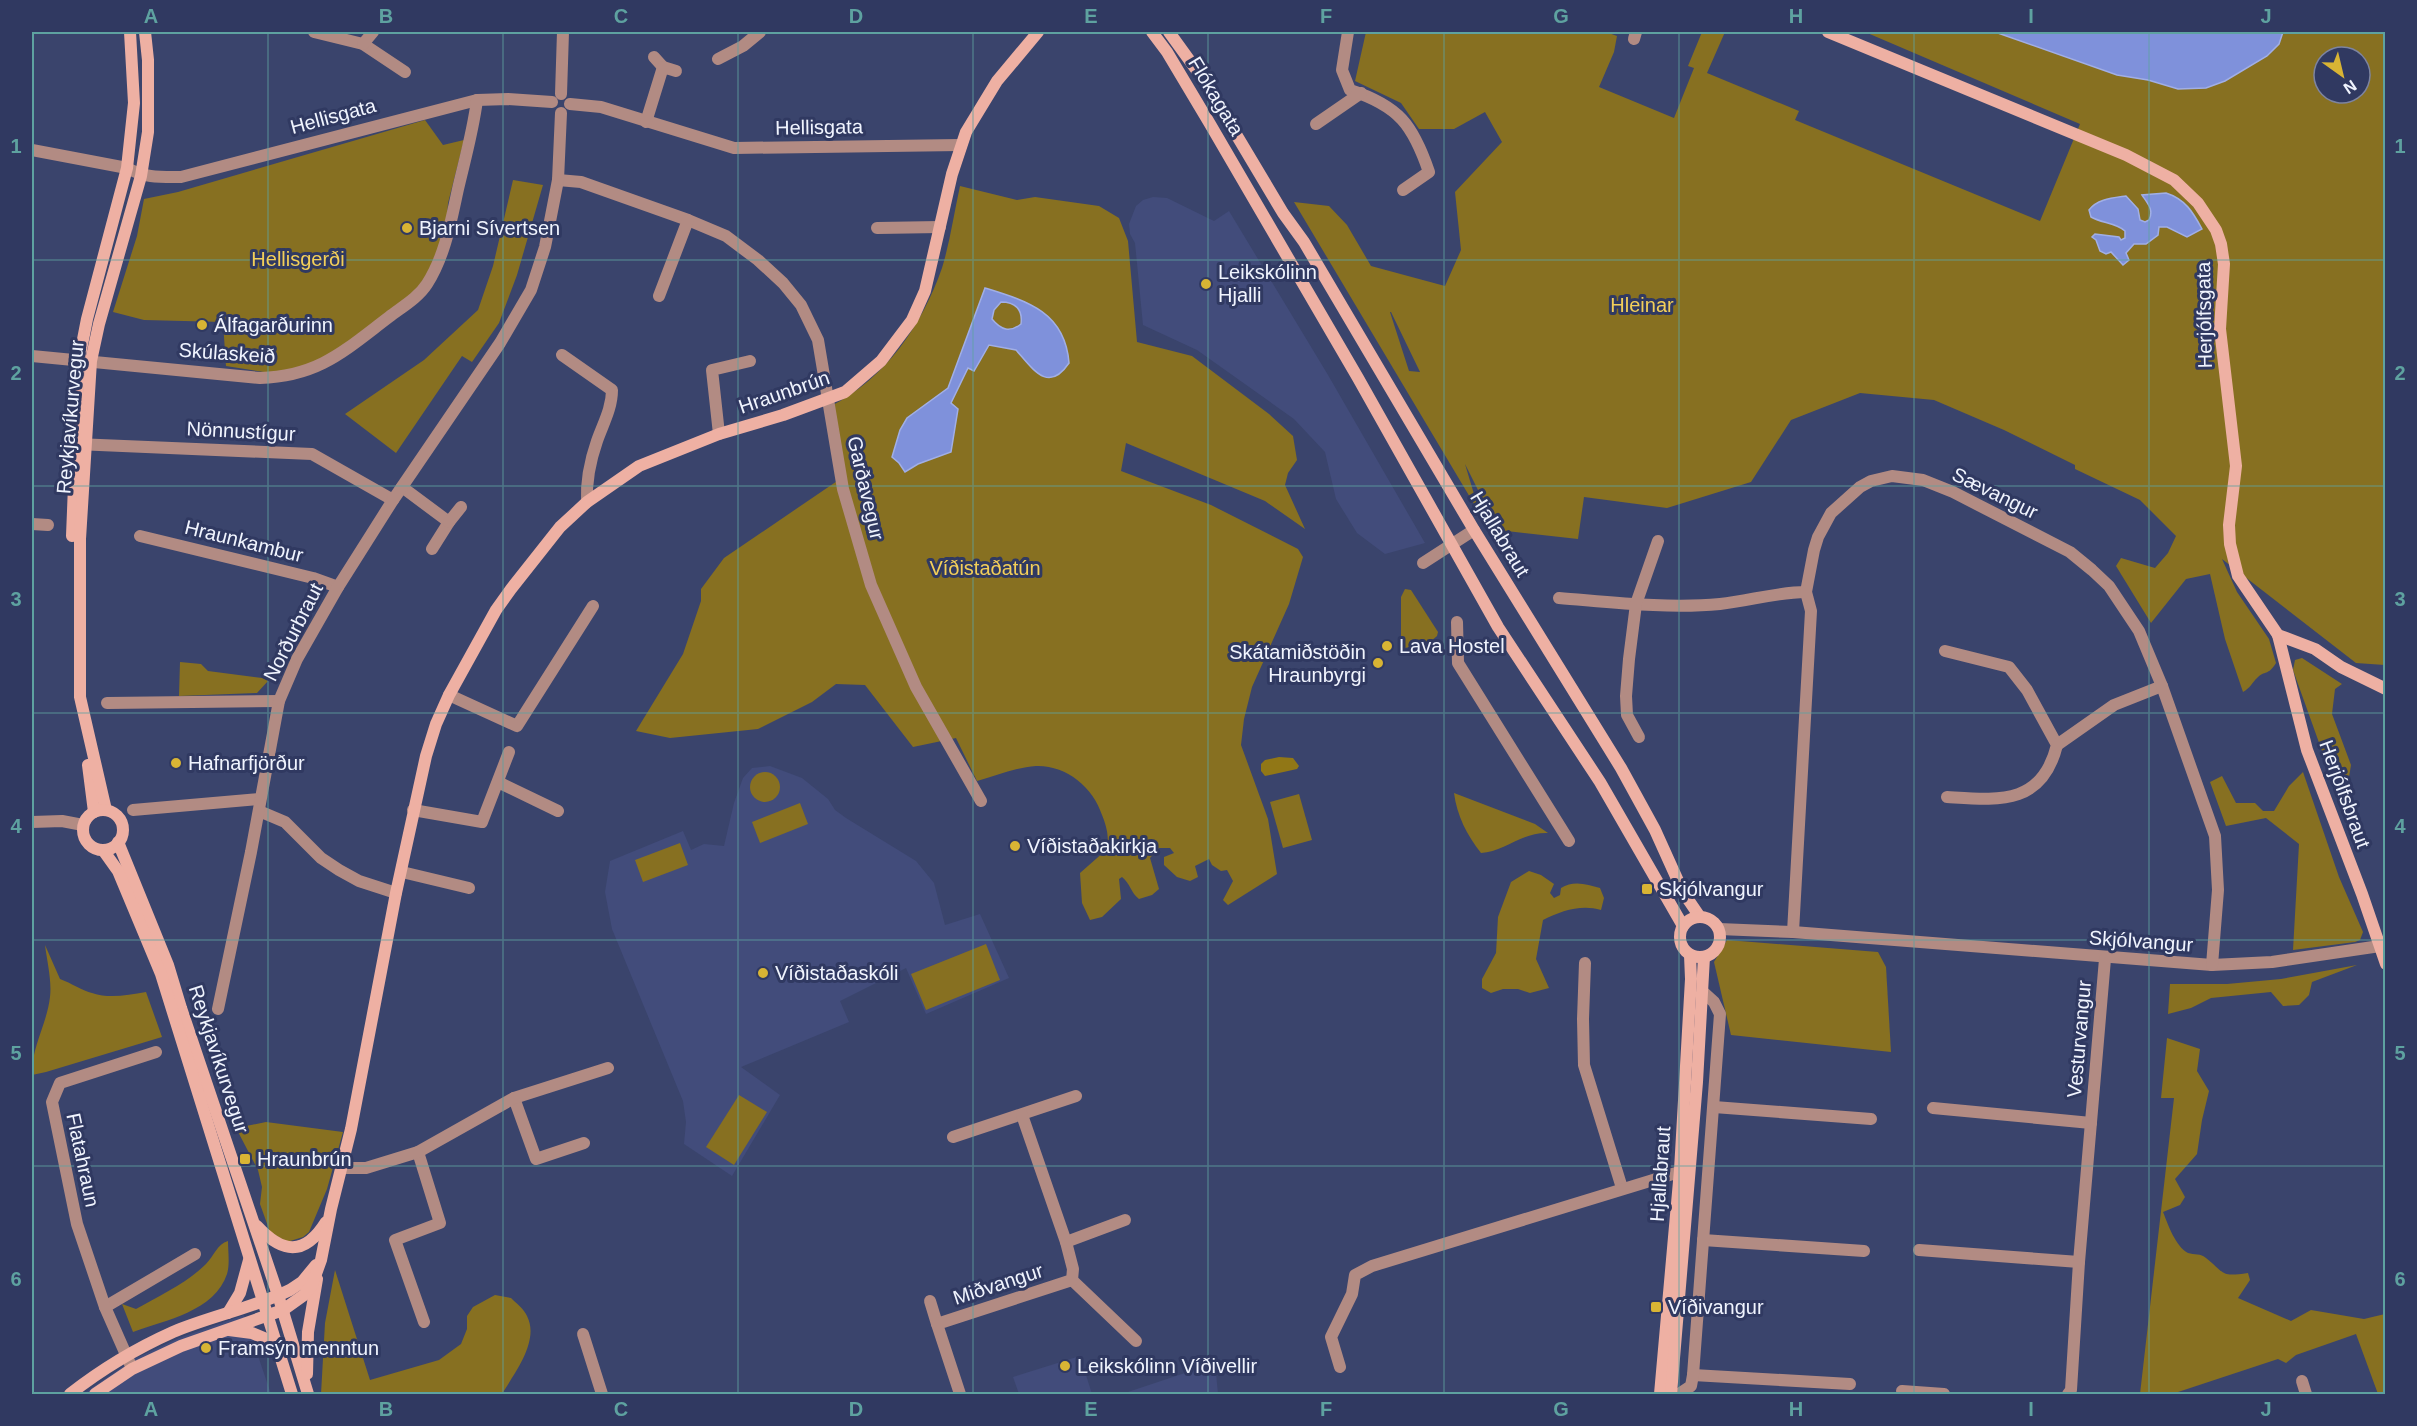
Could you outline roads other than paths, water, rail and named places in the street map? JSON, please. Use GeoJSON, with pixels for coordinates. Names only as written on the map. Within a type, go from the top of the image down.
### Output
{"type":"FeatureCollection","features":[{"type":"Feature","properties":{"kind":"main road","name":"Reykjavíkurvegur"},"geometry":{"type":"LineString","coordinates":[[100,811],[80,697],[80,444],[87,320],[127,168],[134,103],[130,32]]}},
{"type":"Feature","properties":{"kind":"main road","name":"Reykjavíkurvegur"},"geometry":{"type":"LineString","coordinates":[[85,361],[99,324],[141,176],[148,132],[149,103],[145,32]]}},
{"type":"Feature","properties":{"kind":"main road","name":"Hraunbrún"},"geometry":{"type":"LineString","coordinates":[[267,1315],[283,1310],[304,1295],[312,1285],[321,1260],[343,1168],[413,810],[436,723],[496,610],[525,568],[560,527],[587,502],[639,466],[719,434],[783,416],[845,392],[866,376],[898,342],[912,320],[925,291],[960,145],[997,81],[1038,32]]}},
{"type":"Feature","properties":{"kind":"main road","name":"Flókagata"},"geometry":{"type":"LineString","coordinates":[[1152,32],[1167,52],[1244,183],[1452,545]]}},
{"type":"Feature","properties":{"kind":"main road","name":"Flókagata"},"geometry":{"type":"LineString","coordinates":[[1169,32],[1203,79],[1259,174]]}},
{"type":"Feature","properties":{"kind":"main road","name":"Herjólfsgata"},"geometry":{"type":"LineString","coordinates":[[1828,32],[2151,166],[2186,191],[2208,216],[2221,244],[2224,264],[2220,329],[2236,466],[2229,525],[2230,544],[2238,576],[2278,635]]}},
{"type":"Feature","properties":{"kind":"main road","name":"Hjallabraut"},"geometry":{"type":"LineString","coordinates":[[1259,174],[1304,242],[1474,530],[1621,768],[1655,830],[1683,892],[1700,917]]}},
{"type":"Feature","properties":{"kind":"main road"},"geometry":{"type":"LineString","coordinates":[[1452,545],[1498,627],[1632,836],[1683,926]]}},
{"type":"Feature","properties":{"kind":"main road"},"geometry":{"type":"LineString","coordinates":[[2278,635],[2315,649],[2341,667],[2385,689]]}},
{"type":"Feature","properties":{"kind":"main road","name":"Herjólfsbraut"},"geometry":{"type":"LineString","coordinates":[[2278,635],[2307,750],[2385,964]]}},
{"type":"Feature","properties":{"kind":"main road"},"geometry":{"type":"LineString","coordinates":[[100,811],[114,813],[121,823],[122,836],[111,848],[104,850],[88,843],[83,832],[83,825],[88,816],[100,811]]}},
{"type":"Feature","properties":{"kind":"main road","name":"Reykjavíkurvegur"},"geometry":{"type":"LineString","coordinates":[[118,842],[168,965],[283,1310],[308,1395]]}},
{"type":"Feature","properties":{"kind":"main road","name":"Reykjavíkurvegur"},"geometry":{"type":"LineString","coordinates":[[104,850],[118,872],[161,974],[292,1395]]}},
{"type":"Feature","properties":{"kind":"main road"},"geometry":{"type":"LineString","coordinates":[[1700,917],[1713,921],[1719,929],[1720,943],[1711,955],[1704,957],[1690,955],[1685,951],[1679,939],[1687,921],[1700,917]]}},
{"type":"Feature","properties":{"kind":"main road","name":"Hjallabraut"},"geometry":{"type":"LineString","coordinates":[[1671,1395],[1685,1170],[1690,955]]}},
{"type":"Feature","properties":{"kind":"main road","name":"Hjallabraut"},"geometry":{"type":"LineString","coordinates":[[1660,1395],[1703,992],[1704,957]]}},
{"type":"Feature","properties":{"kind":"main road"},"geometry":{"type":"LineString","coordinates":[[253,1222],[273,1242],[282,1247],[294,1248],[306,1243],[319,1233],[330,1216]]}},
{"type":"Feature","properties":{"kind":"main road"},"geometry":{"type":"LineString","coordinates":[[228,1313],[240,1293],[250,1256]]}},
{"type":"Feature","properties":{"kind":"main road","name":"Hraunbrún"},"geometry":{"type":"LineString","coordinates":[[263,1301],[302,1282],[321,1260]]}},
{"type":"Feature","properties":{"kind":"main road"},"geometry":{"type":"LineString","coordinates":[[308,1395],[308,1332],[321,1260]]}},
{"type":"Feature","properties":{"kind":"main road"},"geometry":{"type":"LineString","coordinates":[[70,1395],[125,1355],[174,1332],[263,1301]]}},
{"type":"Feature","properties":{"kind":"main road"},"geometry":{"type":"LineString","coordinates":[[95,1395],[132,1369],[181,1346],[267,1315]]}},
{"type":"Feature","properties":{"kind":"main road"},"geometry":{"type":"LineString","coordinates":[[228,1329],[252,1333],[276,1343]]}},
{"type":"Feature","properties":{"kind":"street"},"geometry":{"type":"LineString","coordinates":[[314,32],[363,44],[405,72]]}},
{"type":"Feature","properties":{"kind":"street"},"geometry":{"type":"LineString","coordinates":[[363,44],[373,32]]}},
{"type":"Feature","properties":{"kind":"street","name":"Norðurbraut"},"geometry":{"type":"LineString","coordinates":[[218,1008],[279,701],[302,650],[338,587],[393,500],[500,344],[531,290],[546,247],[558,180],[563,32]]}},
{"type":"Feature","properties":{"kind":"street"},"geometry":{"type":"LineString","coordinates":[[718,59],[743,46],[760,32]]}},
{"type":"Feature","properties":{"kind":"street"},"geometry":{"type":"LineString","coordinates":[[1348,32],[1342,70],[1350,90],[1388,106],[1413,131],[1430,172],[1403,190]]}},
{"type":"Feature","properties":{"kind":"street"},"geometry":{"type":"LineString","coordinates":[[654,57],[663,67],[676,71]]}},
{"type":"Feature","properties":{"kind":"street"},"geometry":{"type":"LineString","coordinates":[[646,122],[663,67]]}},
{"type":"Feature","properties":{"kind":"street"},"geometry":{"type":"LineString","coordinates":[[1316,124],[1361,93]]}},
{"type":"Feature","properties":{"kind":"street","name":"Hellisgata"},"geometry":{"type":"LineString","coordinates":[[32,150],[127,168],[141,176],[181,177],[477,100],[508,99],[601,107],[734,148],[960,145]]}},
{"type":"Feature","properties":{"kind":"street","name":"Skúlaskeið"},"geometry":{"type":"LineString","coordinates":[[32,356],[260,378],[297,374],[336,357],[413,299],[427,284],[443,249],[450,225],[471,144],[477,100]]}},
{"type":"Feature","properties":{"kind":"street","name":"Garðavegur"},"geometry":{"type":"LineString","coordinates":[[558,180],[581,183],[688,220],[726,236],[758,260],[783,283],[801,305],[818,340],[824,369],[826,399],[843,489],[871,585],[916,687],[981,801]]}},
{"type":"Feature","properties":{"kind":"street"},"geometry":{"type":"LineString","coordinates":[[659,296],[688,220]]}},
{"type":"Feature","properties":{"kind":"street"},"geometry":{"type":"LineString","coordinates":[[877,228],[940,227]]}},
{"type":"Feature","properties":{"kind":"street"},"geometry":{"type":"LineString","coordinates":[[562,355],[612,390],[612,401],[586,478],[587,502]]}},
{"type":"Feature","properties":{"kind":"street","name":"Hraunbrún"},"geometry":{"type":"LineString","coordinates":[[719,434],[712,370],[750,361]]}},
{"type":"Feature","properties":{"kind":"street","name":"Nönnustígur"},"geometry":{"type":"LineString","coordinates":[[80,444],[312,454],[393,500]]}},
{"type":"Feature","properties":{"kind":"street","name":"Sævangur"},"geometry":{"type":"LineString","coordinates":[[1793,932],[1810,651],[1811,611],[1806,592],[1818,537],[1831,513],[1870,481],[1892,476],[1923,480],[1953,492],[2070,552],[2109,586],[2127,610],[2139,631],[2162,686],[2215,836],[2218,890],[2212,965]]}},
{"type":"Feature","properties":{"kind":"street"},"geometry":{"type":"LineString","coordinates":[[402,487],[449,522]]}},
{"type":"Feature","properties":{"kind":"street"},"geometry":{"type":"LineString","coordinates":[[432,549],[461,507]]}},
{"type":"Feature","properties":{"kind":"street"},"geometry":{"type":"LineString","coordinates":[[32,524],[48,525]]}},
{"type":"Feature","properties":{"kind":"street"},"geometry":{"type":"LineString","coordinates":[[1422,564],[1474,530]]}},
{"type":"Feature","properties":{"kind":"street","name":"Hraunkambur"},"geometry":{"type":"LineString","coordinates":[[140,536],[313,578],[338,587]]}},
{"type":"Feature","properties":{"kind":"street"},"geometry":{"type":"LineString","coordinates":[[1639,737],[1627,715],[1626,696],[1636,604],[1659,541]]}},
{"type":"Feature","properties":{"kind":"street"},"geometry":{"type":"LineString","coordinates":[[1559,598],[1636,604],[1719,604],[1792,592],[1806,592]]}},
{"type":"Feature","properties":{"kind":"street"},"geometry":{"type":"LineString","coordinates":[[449,695],[517,726],[592,606]]}},
{"type":"Feature","properties":{"kind":"street"},"geometry":{"type":"LineString","coordinates":[[1457,622],[1458,663],[1569,841]]}},
{"type":"Feature","properties":{"kind":"street"},"geometry":{"type":"LineString","coordinates":[[1945,651],[2009,667],[2027,690],[2057,745],[2053,763],[2039,781],[2023,794],[1996,800],[1947,797]]}},
{"type":"Feature","properties":{"kind":"street"},"geometry":{"type":"LineString","coordinates":[[2057,745],[2114,705],[2162,686]]}},
{"type":"Feature","properties":{"kind":"street"},"geometry":{"type":"LineString","coordinates":[[107,703],[279,701]]}},
{"type":"Feature","properties":{"kind":"street"},"geometry":{"type":"LineString","coordinates":[[413,810],[482,822],[509,752]]}},
{"type":"Feature","properties":{"kind":"street"},"geometry":{"type":"LineString","coordinates":[[498,782],[558,811]]}},
{"type":"Feature","properties":{"kind":"street"},"geometry":{"type":"LineString","coordinates":[[133,810],[260,805],[285,822],[321,858],[339,870],[359,881],[396,893]]}},
{"type":"Feature","properties":{"kind":"street"},"geometry":{"type":"LineString","coordinates":[[32,822],[62,821],[83,825]]}},
{"type":"Feature","properties":{"kind":"street"},"geometry":{"type":"LineString","coordinates":[[402,872],[469,888]]}},
{"type":"Feature","properties":{"kind":"street","name":"Skjólvangur"},"geometry":{"type":"LineString","coordinates":[[1719,929],[1793,932],[2212,965],[2264,963],[2380,946]]}},
{"type":"Feature","properties":{"kind":"street","name":"Vesturvangur"},"geometry":{"type":"LineString","coordinates":[[2068,1395],[2071,1389],[2079,1262],[2105,958]]}},
{"type":"Feature","properties":{"kind":"street"},"geometry":{"type":"LineString","coordinates":[[1585,963],[1584,1065],[1622,1188]]}},
{"type":"Feature","properties":{"kind":"street"},"geometry":{"type":"LineString","coordinates":[[1679,1395],[1691,1386],[1693,1375],[1720,1014],[1714,1002],[1703,992]]}},
{"type":"Feature","properties":{"kind":"street","name":"Flatahraun"},"geometry":{"type":"LineString","coordinates":[[132,1369],[105,1307],[76,1224],[52,1102],[60,1083],[156,1052]]}},
{"type":"Feature","properties":{"kind":"street"},"geometry":{"type":"LineString","coordinates":[[343,1168],[366,1168],[418,1152],[514,1098],[608,1068]]}},
{"type":"Feature","properties":{"kind":"street"},"geometry":{"type":"LineString","coordinates":[[953,1137],[1076,1096]]}},
{"type":"Feature","properties":{"kind":"street"},"geometry":{"type":"LineString","coordinates":[[514,1098],[536,1159],[584,1143]]}},
{"type":"Feature","properties":{"kind":"street"},"geometry":{"type":"LineString","coordinates":[[1714,1107],[1870,1119]]}},
{"type":"Feature","properties":{"kind":"street","name":"Vesturvangur"},"geometry":{"type":"LineString","coordinates":[[1933,1108],[2091,1123]]}},
{"type":"Feature","properties":{"kind":"street","name":"Miðvangur"},"geometry":{"type":"LineString","coordinates":[[1022,1115],[1066,1242],[1073,1269],[1072,1280]]}},
{"type":"Feature","properties":{"kind":"street"},"geometry":{"type":"LineString","coordinates":[[418,1152],[440,1224],[395,1240],[424,1322]]}},
{"type":"Feature","properties":{"kind":"street"},"geometry":{"type":"LineString","coordinates":[[1340,1367],[1331,1337],[1352,1294],[1355,1275],[1372,1266],[1685,1170]]}},
{"type":"Feature","properties":{"kind":"street"},"geometry":{"type":"LineString","coordinates":[[1066,1242],[1125,1220]]}},
{"type":"Feature","properties":{"kind":"street"},"geometry":{"type":"LineString","coordinates":[[1703,1240],[1864,1251]]}},
{"type":"Feature","properties":{"kind":"street"},"geometry":{"type":"LineString","coordinates":[[1919,1250],[2079,1262]]}},
{"type":"Feature","properties":{"kind":"street"},"geometry":{"type":"LineString","coordinates":[[105,1307],[195,1254]]}},
{"type":"Feature","properties":{"kind":"street","name":"Miðvangur"},"geometry":{"type":"LineString","coordinates":[[938,1324],[1072,1280]]}},
{"type":"Feature","properties":{"kind":"street","name":"Miðvangur"},"geometry":{"type":"LineString","coordinates":[[1072,1280],[1136,1341]]}},
{"type":"Feature","properties":{"kind":"street","name":"Miðvangur"},"geometry":{"type":"LineString","coordinates":[[930,1301],[960,1395]]}},
{"type":"Feature","properties":{"kind":"street"},"geometry":{"type":"LineString","coordinates":[[583,1334],[602,1395]]}},
{"type":"Feature","properties":{"kind":"street"},"geometry":{"type":"LineString","coordinates":[[1693,1375],[1850,1384]]}},
{"type":"Feature","properties":{"kind":"street"},"geometry":{"type":"LineString","coordinates":[[2302,1381],[2306,1395]]}},
{"type":"Feature","properties":{"kind":"street"},"geometry":{"type":"LineString","coordinates":[[1902,1391],[1944,1395]]}},
{"type":"Feature","properties":{"kind":"place","name":"Bjarni Sívertsen"},"geometry":{"type":"Point","coordinates":[407,228]}},
{"type":"Feature","properties":{"kind":"place","name":"Leikskólinn Hjalli"},"geometry":{"type":"Point","coordinates":[1206,284]}},
{"type":"Feature","properties":{"kind":"place","name":"Álfagarðurinn"},"geometry":{"type":"Point","coordinates":[202,325]}},
{"type":"Feature","properties":{"kind":"place","name":"Lava Hostel"},"geometry":{"type":"Point","coordinates":[1387,646]}},
{"type":"Feature","properties":{"kind":"place","name":"Skátamiðstöðin Hraunbyrgi"},"geometry":{"type":"Point","coordinates":[1378,663]}},
{"type":"Feature","properties":{"kind":"place","name":"Hafnarfjörður"},"geometry":{"type":"Point","coordinates":[176,763]}},
{"type":"Feature","properties":{"kind":"place","name":"Víðistaðakirkja"},"geometry":{"type":"Point","coordinates":[1015,846]}},
{"type":"Feature","properties":{"kind":"place","name":"Skjólvangur"},"geometry":{"type":"Point","coordinates":[1647,889]}},
{"type":"Feature","properties":{"kind":"place","name":"Víðistaðaskóli"},"geometry":{"type":"Point","coordinates":[763,973]}},
{"type":"Feature","properties":{"kind":"place","name":"Hraunbrún"},"geometry":{"type":"Point","coordinates":[245,1159]}},
{"type":"Feature","properties":{"kind":"place","name":"Víðivangur"},"geometry":{"type":"Point","coordinates":[1656,1307]}},
{"type":"Feature","properties":{"kind":"place","name":"Framsýn menntun"},"geometry":{"type":"Point","coordinates":[206,1348]}},
{"type":"Feature","properties":{"kind":"place","name":"Leikskólinn Víðivellir"},"geometry":{"type":"Point","coordinates":[1065,1366]}},
{"type":"Feature","properties":{"kind":"park label","name":"Hellisgerði"},"geometry":{"type":"Point","coordinates":[298,259]}},
{"type":"Feature","properties":{"kind":"park label","name":"Hleinar"},"geometry":{"type":"Point","coordinates":[1642,305]}},
{"type":"Feature","properties":{"kind":"park label","name":"Víðistaðatún"},"geometry":{"type":"Point","coordinates":[985,568]}}]}
